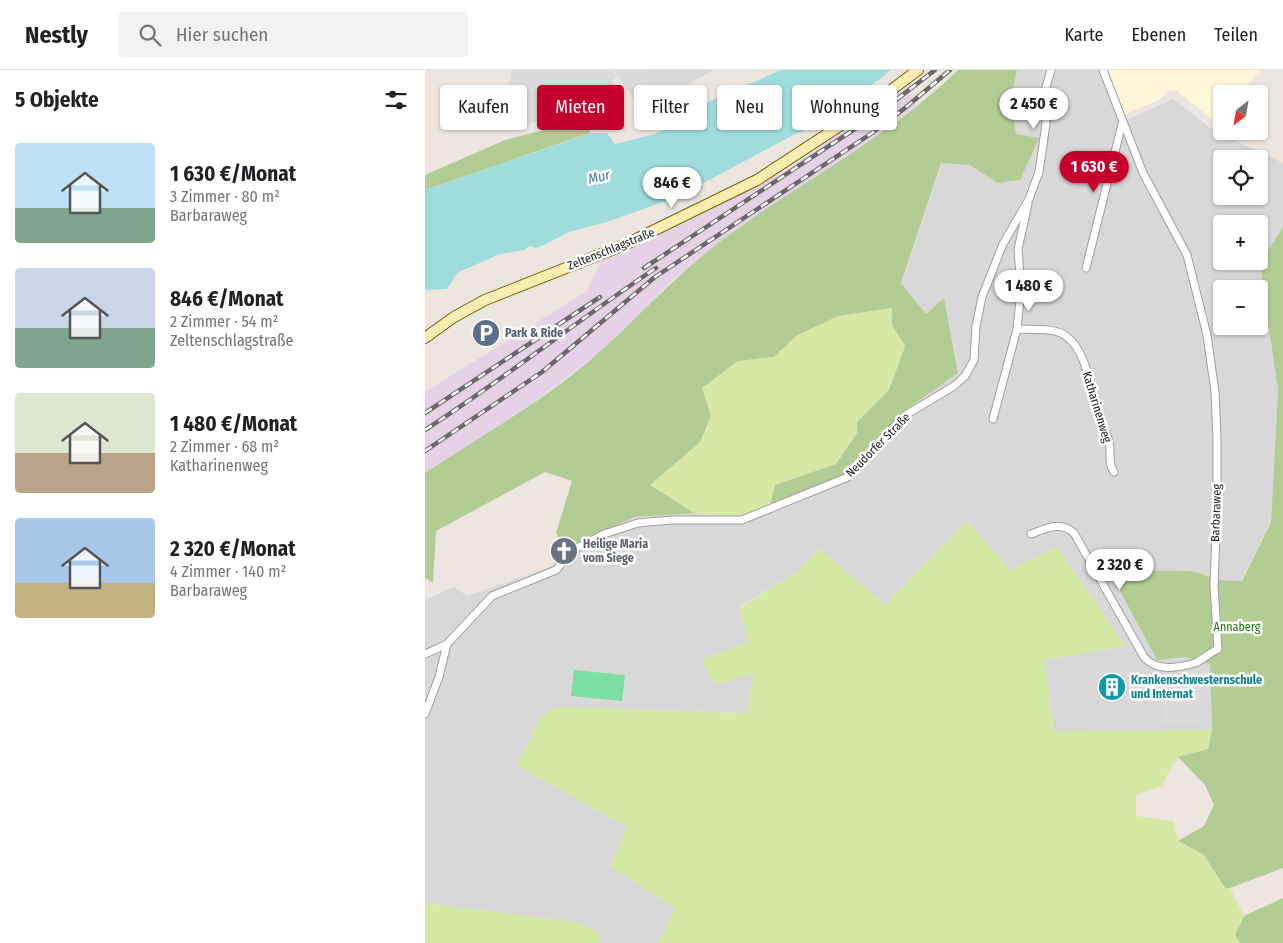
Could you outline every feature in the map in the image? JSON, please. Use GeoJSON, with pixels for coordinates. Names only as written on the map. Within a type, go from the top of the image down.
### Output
{"type":"FeatureCollection","features":[{"type":"Feature","properties":{"kind":"main road","name":"Zeltenschlagstraße"},"geometry":{"type":"LineString","coordinates":[[425,338],[454,317],[485,300],[624,245],[757,180],[867,108],[918,70]]}},
{"type":"Feature","properties":{"kind":"street","name":"Neudorfer Straße"},"geometry":{"type":"LineString","coordinates":[[447,644],[492,596],[556,570],[573,550],[604,534],[638,523],[672,520],[742,520],[848,477],[904,416],[954,386],[965,376],[974,360],[976,326],[982,297],[1003,244],[1029,199],[1039,172],[1046,124],[1046,86],[1051,70]]}},
{"type":"Feature","properties":{"kind":"street","name":"Barbaraweg"},"geometry":{"type":"LineString","coordinates":[[1031,534],[1053,526],[1067,527],[1074,533],[1144,657],[1151,665],[1161,668],[1197,662],[1218,648],[1213,585],[1217,507],[1217,439],[1215,392],[1207,336],[1187,255],[1143,173],[1122,124],[1103,70]]}},
{"type":"Feature","properties":{"kind":"street"},"geometry":{"type":"LineString","coordinates":[[1086,268],[1122,124]]}},
{"type":"Feature","properties":{"kind":"street"},"geometry":{"type":"LineString","coordinates":[[993,419],[1017,329],[1021,289],[1018,249],[1029,199]]}},
{"type":"Feature","properties":{"kind":"street","name":"Katharinenweg"},"geometry":{"type":"LineString","coordinates":[[1017,329],[1055,332],[1065,335],[1073,343],[1088,374],[1100,420],[1110,443],[1110,466],[1113,472]]}},
{"type":"Feature","properties":{"kind":"street"},"geometry":{"type":"LineString","coordinates":[[425,654],[447,644]]}},
{"type":"Feature","properties":{"kind":"street"},"geometry":{"type":"LineString","coordinates":[[425,714],[439,677],[447,644]]}},
{"type":"Feature","properties":{"kind":"shaded area"},"geometry":{"type":"Polygon","coordinates":[[[512,70],[612,70],[618,77],[613,80],[614,85],[537,85],[537,122],[527,125],[527,85],[509,85],[512,70]]]}},
{"type":"Feature","properties":{"kind":"shaded area"},"geometry":{"type":"Polygon","coordinates":[[[614,70],[714,70],[685,85],[634,85],[634,100],[614,70]]]}},
{"type":"Feature","properties":{"kind":"shaded area"},"geometry":{"type":"Polygon","coordinates":[[[617,70],[644,70],[654,85],[634,85],[634,90],[631,92],[617,70]]]}},
{"type":"Feature","properties":{"kind":"shaded area"},"geometry":{"type":"Polygon","coordinates":[[[1017,70],[1104,70],[1126,120],[1173,99],[1213,130],[1213,140],[1234,140],[1255,150],[1213,150],[1213,205],[1268,205],[1268,156],[1283,163],[1283,227],[1268,250],[1268,215],[1213,215],[1213,270],[1261,270],[1262,280],[1213,280],[1213,335],[1268,335],[1268,320],[1278,391],[1271,522],[1241,581],[1218,580],[1191,571],[1157,659],[1185,657],[1210,663],[1212,730],[1054,731],[1044,660],[1126,646],[1010,571],[967,521],[885,605],[819,549],[797,572],[739,607],[749,642],[753,673],[747,713],[556,707],[518,766],[627,827],[610,866],[675,908],[658,943],[599,943],[599,933],[580,923],[425,903],[425,600],[454,587],[467,596],[550,567],[564,549],[635,517],[694,513],[740,517],[846,474],[900,414],[958,373],[944,298],[926,314],[901,283],[941,163],[970,165],[997,183],[1038,138],[1016,134],[1011,98],[1017,70]]]}},
{"type":"Feature","properties":{"kind":"shaded area"},"geometry":{"type":"Polygon","coordinates":[[[1107,70],[1260,70],[1248,85],[1213,85],[1213,120],[1176,90],[1167,91],[1161,99],[1125,114],[1107,70]]]}},
{"type":"Feature","properties":{"kind":"shaded area"},"geometry":{"type":"Polygon","coordinates":[[[907,86],[916,106],[897,120],[897,93],[907,86]]]}},
{"type":"Feature","properties":{"kind":"shaded area"},"geometry":{"type":"Polygon","coordinates":[[[844,130],[885,130],[714,246],[677,276],[595,356],[524,410],[425,473],[425,392],[587,291],[601,262],[607,257],[674,228],[781,174],[844,130]]]}},
{"type":"Feature","properties":{"kind":"shaded area"},"geometry":{"type":"Polygon","coordinates":[[[1207,666],[1207,722],[1162,724],[1163,671],[1207,666]]]}},
{"type":"Feature","properties":{"kind":"green space"},"geometry":{"type":"Polygon","coordinates":[[[958,70],[1017,70],[1011,98],[1016,134],[1039,138],[1020,180],[997,183],[970,165],[941,163],[901,283],[926,314],[944,298],[958,373],[900,414],[846,474],[770,505],[775,485],[836,464],[857,433],[857,422],[889,390],[905,346],[892,325],[892,308],[838,316],[796,336],[774,357],[738,361],[702,388],[711,416],[700,442],[650,485],[694,513],[635,517],[564,549],[556,533],[572,481],[545,472],[436,531],[433,583],[425,578],[425,473],[555,388],[596,355],[713,247],[884,130],[897,130],[897,121],[958,70]]]}},
{"type":"Feature","properties":{"kind":"green space"},"geometry":{"type":"Polygon","coordinates":[[[544,130],[589,130],[590,133],[425,190],[425,175],[505,140],[544,130]]]}},
{"type":"Feature","properties":{"kind":"green space","name":"Annaberg"},"geometry":{"type":"Polygon","coordinates":[[[1283,227],[1283,868],[1230,888],[1225,888],[1204,855],[1178,841],[1204,826],[1214,805],[1205,785],[1178,757],[1208,749],[1212,730],[1210,664],[1185,657],[1157,660],[1109,570],[1192,571],[1218,580],[1242,581],[1271,522],[1278,391],[1268,320],[1268,280],[1262,280],[1261,270],[1268,270],[1268,250],[1283,227]]]}},
{"type":"Feature","properties":{"kind":"green space"},"geometry":{"type":"Polygon","coordinates":[[[892,308],[892,325],[905,345],[889,390],[857,422],[857,433],[836,464],[775,485],[770,505],[740,517],[694,513],[650,485],[700,442],[711,416],[702,388],[738,361],[774,357],[796,336],[838,316],[892,308]]]}},
{"type":"Feature","properties":{"kind":"green space"},"geometry":{"type":"Polygon","coordinates":[[[967,521],[1010,570],[1057,547],[1126,646],[1044,660],[1054,731],[1212,730],[1208,749],[1178,759],[1170,769],[1162,786],[1136,795],[1136,816],[1174,821],[1178,841],[1204,855],[1225,888],[1230,888],[1244,916],[1235,935],[1240,943],[658,943],[675,908],[610,866],[627,827],[517,766],[540,718],[556,707],[747,713],[753,673],[715,685],[702,659],[749,642],[739,608],[797,572],[819,549],[885,605],[967,521]]]}},
{"type":"Feature","properties":{"kind":"green space"},"geometry":{"type":"Polygon","coordinates":[[[574,670],[625,675],[622,701],[571,696],[574,670]]]}},
{"type":"Feature","properties":{"kind":"green space"},"geometry":{"type":"Polygon","coordinates":[[[1283,898],[1283,943],[1240,943],[1235,935],[1244,916],[1283,898]]]}},
{"type":"Feature","properties":{"kind":"green space"},"geometry":{"type":"Polygon","coordinates":[[[425,903],[580,923],[599,933],[599,943],[425,943],[425,903]]]}},
{"type":"Feature","properties":{"kind":"water","name":"Mur"},"geometry":{"type":"Polygon","coordinates":[[[781,70],[891,70],[872,85],[792,85],[792,130],[805,130],[801,133],[799,132],[677,197],[610,221],[569,232],[536,248],[530,246],[525,250],[500,254],[457,273],[447,289],[425,290],[425,190],[591,133],[607,133],[615,144],[655,134],[663,130],[707,130],[707,103],[717,98],[717,130],[782,130],[782,85],[747,85],[781,70]]]}},
{"type":"Feature","properties":{"kind":"railway"},"geometry":{"type":"LineString","coordinates":[[644,268],[879,113],[935,70]]}},
{"type":"Feature","properties":{"kind":"railway"},"geometry":{"type":"LineString","coordinates":[[425,451],[542,372],[655,277],[872,133],[950,70]]}},
{"type":"Feature","properties":{"kind":"railway"},"geometry":{"type":"LineString","coordinates":[[425,430],[656,268]]}},
{"type":"Feature","properties":{"kind":"railway"},"geometry":{"type":"LineString","coordinates":[[425,413],[600,297]]}},
{"type":"Feature","properties":{"kind":"place","name":"Park & Ride"},"geometry":{"type":"Point","coordinates":[486,333]}},
{"type":"Feature","properties":{"kind":"place","name":"Heilige Maria vom Siege"},"geometry":{"type":"Point","coordinates":[564,551]}},
{"type":"Feature","properties":{"kind":"place","name":"Krankenschwesternschule und Internat"},"geometry":{"type":"Point","coordinates":[1112,687]}}]}
